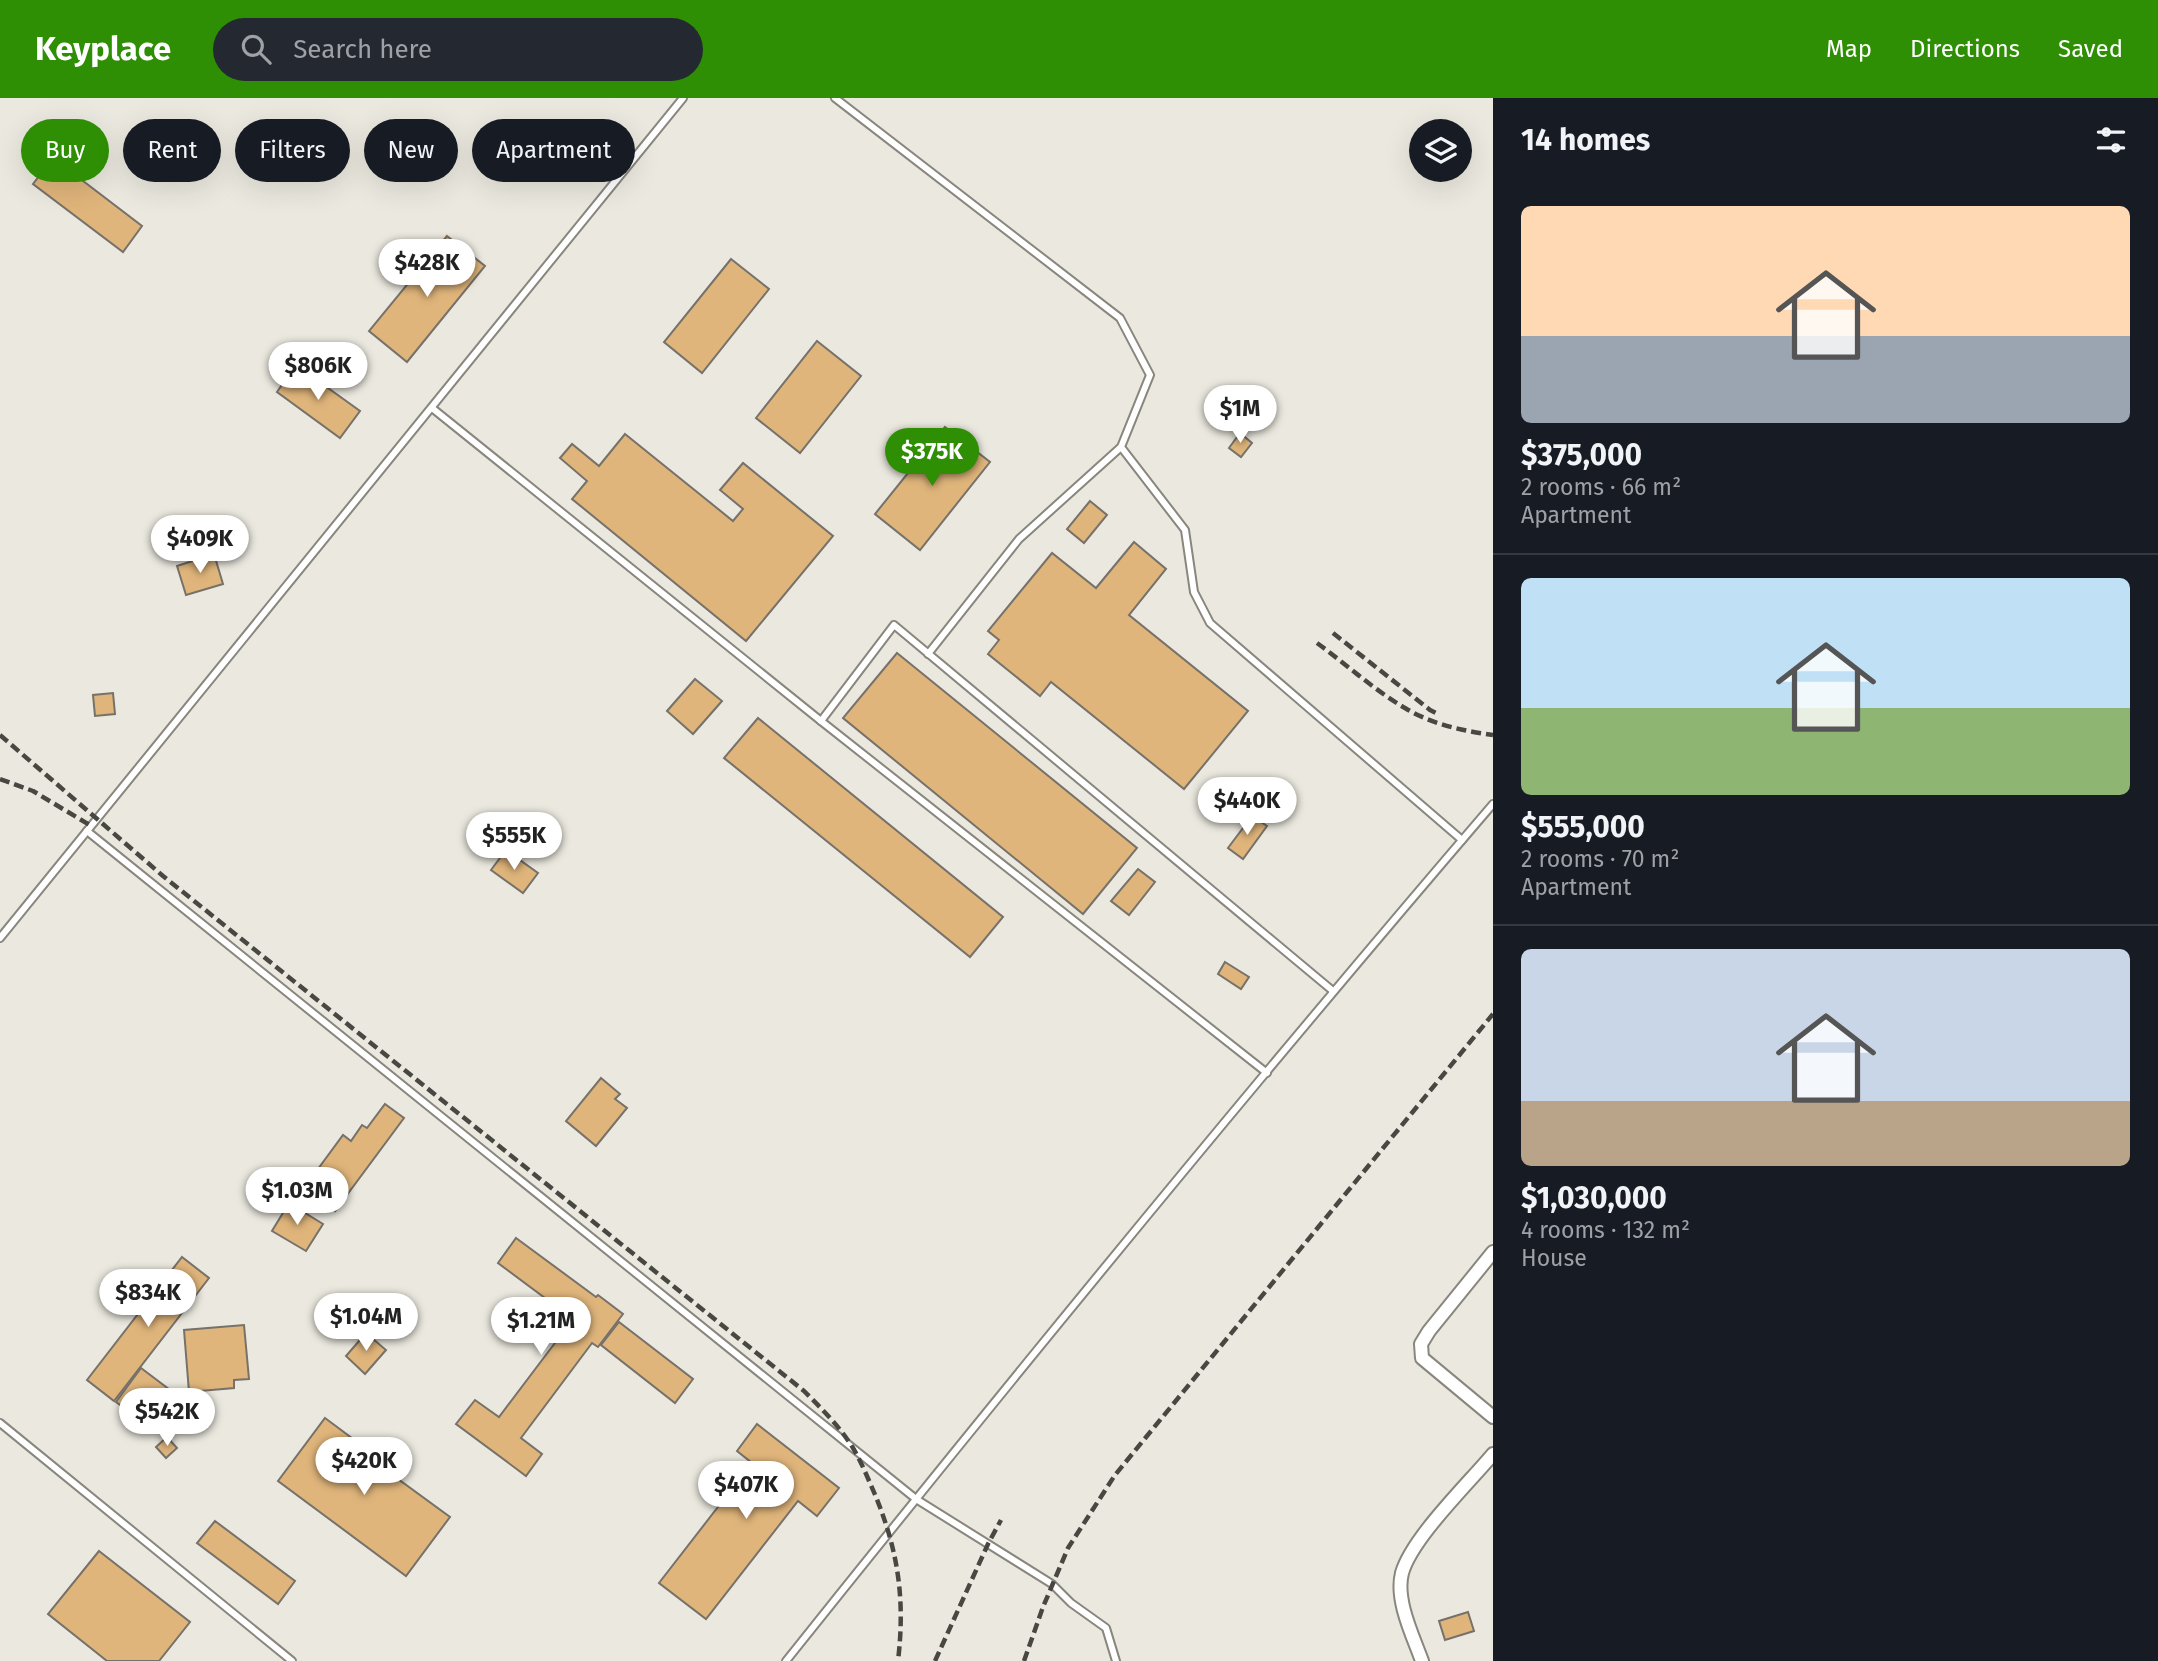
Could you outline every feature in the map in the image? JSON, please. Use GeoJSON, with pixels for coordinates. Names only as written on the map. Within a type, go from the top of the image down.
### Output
{"type":"FeatureCollection","features":[{"type":"Feature","properties":{"kind":"street"},"geometry":{"type":"LineString","coordinates":[[1493,1252],[1421,1344],[1422,1358],[1493,1417]]}},
{"type":"Feature","properties":{"kind":"street"},"geometry":{"type":"LineString","coordinates":[[1422,1661],[1403,1608],[1402,1575],[1415,1544],[1493,1454]]}},
{"type":"Feature","properties":{"kind":"lane"},"geometry":{"type":"LineString","coordinates":[[0,938],[683,98]]}},
{"type":"Feature","properties":{"kind":"lane"},"geometry":{"type":"LineString","coordinates":[[835,98],[1120,318],[1150,375],[1121,447],[1019,539],[928,654]]}},
{"type":"Feature","properties":{"kind":"lane"},"geometry":{"type":"LineString","coordinates":[[432,408],[821,721],[1267,1073]]}},
{"type":"Feature","properties":{"kind":"lane"},"geometry":{"type":"LineString","coordinates":[[1121,447],[1185,530],[1194,592],[1210,623],[1462,840]]}},
{"type":"Feature","properties":{"kind":"lane"},"geometry":{"type":"LineString","coordinates":[[821,721],[894,625],[1333,991]]}},
{"type":"Feature","properties":{"kind":"lane"},"geometry":{"type":"LineString","coordinates":[[786,1661],[915,1499],[1333,991],[1493,804]]}},
{"type":"Feature","properties":{"kind":"lane"},"geometry":{"type":"LineString","coordinates":[[88,831],[915,1499],[1052,1584],[1071,1603],[1106,1628],[1116,1661]]}},
{"type":"Feature","properties":{"kind":"lane"},"geometry":{"type":"LineString","coordinates":[[0,1423],[292,1661]]}},
{"type":"Feature","properties":{"kind":"building"},"geometry":{"type":"Polygon","coordinates":[[[84,182],[142,226],[123,252],[33,184],[84,182]]]}},
{"type":"Feature","properties":{"kind":"building"},"geometry":{"type":"Polygon","coordinates":[[[447,236],[485,266],[407,362],[369,331],[447,236]]]}},
{"type":"Feature","properties":{"kind":"building"},"geometry":{"type":"Polygon","coordinates":[[[731,259],[769,289],[702,373],[664,342],[731,259]]]}},
{"type":"Feature","properties":{"kind":"building"},"geometry":{"type":"Polygon","coordinates":[[[817,341],[861,376],[800,453],[756,418],[817,341]]]}},
{"type":"Feature","properties":{"kind":"building"},"geometry":{"type":"Polygon","coordinates":[[[296,365],[360,411],[340,438],[277,392],[296,365]]]}},
{"type":"Feature","properties":{"kind":"building"},"geometry":{"type":"Polygon","coordinates":[[[945,427],[990,462],[920,550],[875,514],[945,427]]]}},
{"type":"Feature","properties":{"kind":"building"},"geometry":{"type":"Polygon","coordinates":[[[1240,433],[1252,443],[1241,457],[1229,448],[1240,433]]]}},
{"type":"Feature","properties":{"kind":"building"},"geometry":{"type":"Polygon","coordinates":[[[625,434],[733,521],[743,509],[720,490],[743,463],[833,536],[746,641],[572,499],[587,481],[560,458],[572,444],[599,466],[625,434]]]}},
{"type":"Feature","properties":{"kind":"building"},"geometry":{"type":"Polygon","coordinates":[[[1090,501],[1107,515],[1084,543],[1067,529],[1090,501]]]}},
{"type":"Feature","properties":{"kind":"building"},"geometry":{"type":"Polygon","coordinates":[[[1134,542],[1166,569],[1129,615],[1248,711],[1184,789],[1051,682],[1040,696],[988,654],[999,640],[988,631],[1052,553],[1096,588],[1134,542]]]}},
{"type":"Feature","properties":{"kind":"building"},"geometry":{"type":"Polygon","coordinates":[[[214,554],[223,584],[186,595],[177,566],[214,554]]]}},
{"type":"Feature","properties":{"kind":"building"},"geometry":{"type":"Polygon","coordinates":[[[897,653],[1137,848],[1083,914],[843,718],[897,653]]]}},
{"type":"Feature","properties":{"kind":"building"},"geometry":{"type":"Polygon","coordinates":[[[695,679],[722,701],[693,734],[667,711],[695,679]]]}},
{"type":"Feature","properties":{"kind":"building"},"geometry":{"type":"Polygon","coordinates":[[[113,693],[115,714],[95,716],[93,695],[113,693]]]}},
{"type":"Feature","properties":{"kind":"building"},"geometry":{"type":"Polygon","coordinates":[[[758,718],[1003,917],[970,957],[724,758],[758,718]]]}},
{"type":"Feature","properties":{"kind":"building"},"geometry":{"type":"Polygon","coordinates":[[[1252,816],[1267,826],[1243,859],[1228,848],[1252,816]]]}},
{"type":"Feature","properties":{"kind":"building"},"geometry":{"type":"Polygon","coordinates":[[[506,850],[538,873],[523,893],[491,870],[506,850]]]}},
{"type":"Feature","properties":{"kind":"building"},"geometry":{"type":"Polygon","coordinates":[[[1138,869],[1155,882],[1129,915],[1111,901],[1138,869]]]}},
{"type":"Feature","properties":{"kind":"building"},"geometry":{"type":"Polygon","coordinates":[[[1225,962],[1249,977],[1241,989],[1218,974],[1225,962]]]}},
{"type":"Feature","properties":{"kind":"building"},"geometry":{"type":"Polygon","coordinates":[[[601,1078],[620,1094],[615,1099],[627,1108],[596,1146],[566,1121],[601,1078]]]}},
{"type":"Feature","properties":{"kind":"building"},"geometry":{"type":"Polygon","coordinates":[[[385,1104],[404,1118],[335,1211],[304,1188],[343,1135],[351,1141],[362,1125],[367,1128],[385,1104]]]}},
{"type":"Feature","properties":{"kind":"building"},"geometry":{"type":"Polygon","coordinates":[[[289,1203],[323,1224],[306,1251],[272,1231],[289,1203]]]}},
{"type":"Feature","properties":{"kind":"building"},"geometry":{"type":"Polygon","coordinates":[[[516,1238],[623,1314],[598,1347],[592,1343],[521,1438],[542,1454],[526,1476],[456,1424],[475,1400],[499,1417],[573,1319],[498,1263],[516,1238]]]}},
{"type":"Feature","properties":{"kind":"building"},"geometry":{"type":"Polygon","coordinates":[[[182,1257],[209,1278],[114,1401],[87,1380],[182,1257]]]}},
{"type":"Feature","properties":{"kind":"building"},"geometry":{"type":"Polygon","coordinates":[[[619,1322],[693,1379],[675,1403],[601,1345],[619,1322]]]}},
{"type":"Feature","properties":{"kind":"building"},"geometry":{"type":"Polygon","coordinates":[[[244,1325],[249,1379],[234,1380],[234,1388],[189,1392],[184,1330],[244,1325]]]}},
{"type":"Feature","properties":{"kind":"building"},"geometry":{"type":"Polygon","coordinates":[[[366,1333],[386,1350],[365,1374],[346,1356],[366,1333]]]}},
{"type":"Feature","properties":{"kind":"building"},"geometry":{"type":"Polygon","coordinates":[[[141,1368],[170,1390],[145,1423],[116,1402],[141,1368]]]}},
{"type":"Feature","properties":{"kind":"building"},"geometry":{"type":"Polygon","coordinates":[[[325,1418],[368,1450],[370,1447],[400,1468],[394,1476],[450,1517],[406,1576],[278,1481],[325,1418]]]}},
{"type":"Feature","properties":{"kind":"building"},"geometry":{"type":"Polygon","coordinates":[[[757,1424],[839,1488],[817,1516],[798,1501],[706,1619],[659,1583],[752,1463],[737,1451],[757,1424]]]}},
{"type":"Feature","properties":{"kind":"building"},"geometry":{"type":"Polygon","coordinates":[[[167,1437],[177,1448],[166,1458],[156,1447],[167,1437]]]}},
{"type":"Feature","properties":{"kind":"building"},"geometry":{"type":"Polygon","coordinates":[[[215,1521],[295,1581],[278,1604],[197,1543],[215,1521]]]}},
{"type":"Feature","properties":{"kind":"building"},"geometry":{"type":"Polygon","coordinates":[[[99,1551],[190,1622],[159,1661],[107,1661],[48,1614],[99,1551]]]}},
{"type":"Feature","properties":{"kind":"building"},"geometry":{"type":"Polygon","coordinates":[[[1468,1612],[1474,1631],[1445,1640],[1439,1621],[1468,1612]]]}},
{"type":"Feature","properties":{"kind":"railway"},"geometry":{"type":"LineString","coordinates":[[1333,633],[1438,714]]}},
{"type":"Feature","properties":{"kind":"railway"},"geometry":{"type":"LineString","coordinates":[[1317,643],[1382,693],[1415,714],[1448,726],[1493,735]]}},
{"type":"Feature","properties":{"kind":"railway"},"geometry":{"type":"LineString","coordinates":[[0,735],[163,876],[804,1391],[837,1425],[865,1472],[890,1538],[900,1598],[898,1661]]}},
{"type":"Feature","properties":{"kind":"railway"},"geometry":{"type":"LineString","coordinates":[[0,779],[33,791],[93,827]]}},
{"type":"Feature","properties":{"kind":"railway"},"geometry":{"type":"LineString","coordinates":[[1024,1661],[1068,1548],[1115,1475],[1493,1014]]}},
{"type":"Feature","properties":{"kind":"railway"},"geometry":{"type":"LineString","coordinates":[[935,1661],[1001,1520]]}}]}
